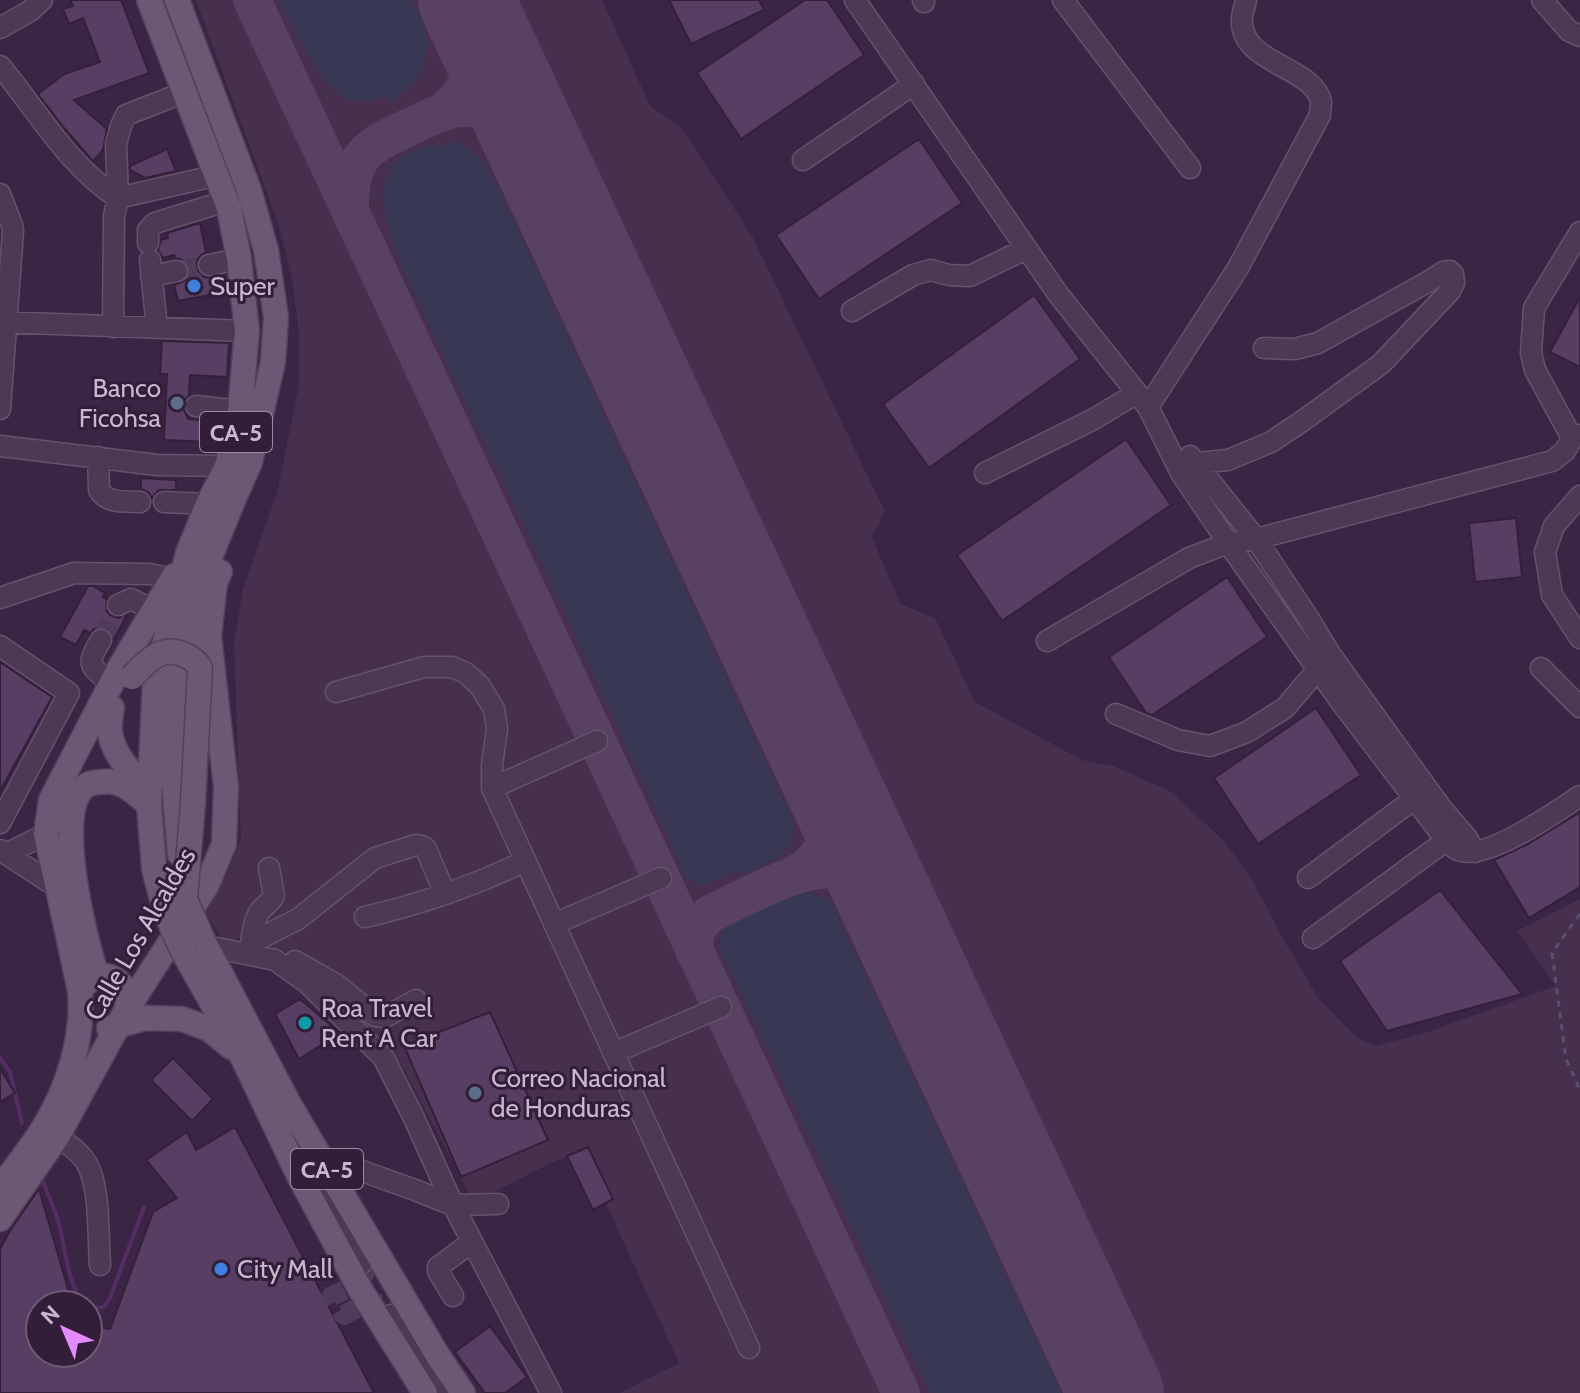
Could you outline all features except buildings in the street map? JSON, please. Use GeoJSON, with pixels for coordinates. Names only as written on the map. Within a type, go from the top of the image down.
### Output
{"type":"FeatureCollection","features":[{"type":"Feature","properties":{"kind":"main road","name":"CA-5"},"geometry":{"type":"LineString","coordinates":[[149,0],[226,201],[239,259],[247,331],[239,464],[208,504],[188,553],[155,680],[149,800],[154,868],[171,928],[198,947],[438,1356],[463,1393]]}},
{"type":"Feature","properties":{"kind":"main road","name":"CA-5"},"geometry":{"type":"LineString","coordinates":[[177,0],[249,190],[266,250],[276,317],[273,362],[239,464],[232,503],[200,582],[179,683],[174,784],[185,899],[198,947],[242,1056],[299,1176],[353,1276],[425,1393]]}},
{"type":"Feature","properties":{"kind":"main road","name":"Calle Los Alcaldes"},"geometry":{"type":"LineString","coordinates":[[0,1219],[57,1137],[122,1018],[207,885],[224,844],[226,787],[209,636],[215,583],[246,496],[239,464]]}},
{"type":"Feature","properties":{"kind":"main road","name":"Calle Los Alcaldes"},"geometry":{"type":"LineString","coordinates":[[0,1188],[44,1127],[62,1092],[78,1038],[88,983],[46,834],[51,800],[122,680],[153,610],[188,553]]}},
{"type":"Feature","properties":{"kind":"main road"},"geometry":{"type":"LineString","coordinates":[[63,887],[58,824],[69,785],[112,708],[122,680],[165,651],[181,653],[200,668],[185,899]]}},
{"type":"Feature","properties":{"kind":"main road"},"geometry":{"type":"LineString","coordinates":[[112,708],[109,725],[112,741],[149,800]]}},
{"type":"Feature","properties":{"kind":"main road"},"geometry":{"type":"LineString","coordinates":[[63,887],[71,850],[70,826],[82,788],[91,783],[115,782],[149,800]]}},
{"type":"Feature","properties":{"kind":"main road"},"geometry":{"type":"LineString","coordinates":[[88,983],[110,976],[121,984],[127,995],[122,1018]]}},
{"type":"Feature","properties":{"kind":"main road"},"geometry":{"type":"LineString","coordinates":[[82,1016],[89,1023],[108,1028],[122,1018],[182,1019],[209,1029],[242,1056]]}},
{"type":"Feature","properties":{"kind":"street"},"geometry":{"type":"LineString","coordinates":[[0,28],[30,11],[42,0]]}},
{"type":"Feature","properties":{"kind":"street"},"geometry":{"type":"LineString","coordinates":[[855,0],[1058,294],[1187,463],[1256,539],[1309,619],[1324,662],[1414,799],[1447,840],[1456,849],[1475,852],[1494,847],[1580,796]]}},
{"type":"Feature","properties":{"kind":"street"},"geometry":{"type":"LineString","coordinates":[[1063,0],[1190,168]]}},
{"type":"Feature","properties":{"kind":"street"},"geometry":{"type":"LineString","coordinates":[[985,473],[1094,419],[1148,409],[1238,268],[1320,115],[1321,100],[1293,72],[1253,49],[1245,36],[1241,20],[1246,0]]}},
{"type":"Feature","properties":{"kind":"street"},"geometry":{"type":"LineString","coordinates":[[1542,0],[1569,31],[1580,36]]}},
{"type":"Feature","properties":{"kind":"street"},"geometry":{"type":"LineString","coordinates":[[0,66],[58,140],[97,183],[118,198],[218,175]]}},
{"type":"Feature","properties":{"kind":"street"},"geometry":{"type":"LineString","coordinates":[[803,160],[914,84]]}},
{"type":"Feature","properties":{"kind":"street"},"geometry":{"type":"LineString","coordinates":[[113,327],[114,216],[118,198],[116,144],[123,118],[185,92]]}},
{"type":"Feature","properties":{"kind":"street"},"geometry":{"type":"LineString","coordinates":[[0,194],[13,231],[3,323],[0,409]]}},
{"type":"Feature","properties":{"kind":"street"},"geometry":{"type":"LineString","coordinates":[[157,328],[148,230],[155,223],[226,201]]}},
{"type":"Feature","properties":{"kind":"street"},"geometry":{"type":"LineString","coordinates":[[1047,641],[1189,558],[1228,543],[1256,539],[1552,461],[1576,437],[1535,370],[1531,353],[1534,308],[1580,232]]}},
{"type":"Feature","properties":{"kind":"street"},"geometry":{"type":"LineString","coordinates":[[852,311],[913,275],[931,270],[970,276],[1026,249]]}},
{"type":"Feature","properties":{"kind":"street"},"geometry":{"type":"LineString","coordinates":[[209,265],[239,259]]}},
{"type":"Feature","properties":{"kind":"street"},"geometry":{"type":"LineString","coordinates":[[150,260],[177,271]]}},
{"type":"Feature","properties":{"kind":"street"},"geometry":{"type":"LineString","coordinates":[[1187,463],[1228,460],[1271,442],[1352,387],[1381,364],[1450,291],[1454,283],[1453,274],[1443,272],[1318,343],[1295,349],[1264,348]]}},
{"type":"Feature","properties":{"kind":"street"},"geometry":{"type":"LineString","coordinates":[[3,323],[247,331]]}},
{"type":"Feature","properties":{"kind":"street"},"geometry":{"type":"LineString","coordinates":[[196,406],[240,411]]}},
{"type":"Feature","properties":{"kind":"street"},"geometry":{"type":"LineString","coordinates":[[0,446],[157,465],[239,464]]}},
{"type":"Feature","properties":{"kind":"street"},"geometry":{"type":"LineString","coordinates":[[98,457],[101,495],[107,499],[140,502]]}},
{"type":"Feature","properties":{"kind":"street"},"geometry":{"type":"LineString","coordinates":[[1187,463],[1228,543],[1467,838],[1475,852]]}},
{"type":"Feature","properties":{"kind":"street"},"geometry":{"type":"LineString","coordinates":[[1580,496],[1554,526],[1545,552],[1552,595],[1580,638]]}},
{"type":"Feature","properties":{"kind":"street"},"geometry":{"type":"LineString","coordinates":[[164,502],[208,504]]}},
{"type":"Feature","properties":{"kind":"street"},"geometry":{"type":"LineString","coordinates":[[0,598],[74,573],[150,574],[172,579]]}},
{"type":"Feature","properties":{"kind":"street"},"geometry":{"type":"LineString","coordinates":[[118,605],[131,599],[153,610]]}},
{"type":"Feature","properties":{"kind":"street"},"geometry":{"type":"LineString","coordinates":[[101,640],[91,656],[91,663],[94,668],[122,680]]}},
{"type":"Feature","properties":{"kind":"street"},"geometry":{"type":"LineString","coordinates":[[0,646],[69,693],[0,823]]}},
{"type":"Feature","properties":{"kind":"street"},"geometry":{"type":"LineString","coordinates":[[1116,714],[1178,740],[1210,746],[1247,732],[1285,708],[1324,662]]}},
{"type":"Feature","properties":{"kind":"street"},"geometry":{"type":"LineString","coordinates":[[336,692],[424,667],[452,667],[466,673],[480,686],[494,709],[497,729],[492,788],[749,1348]]}},
{"type":"Feature","properties":{"kind":"street"},"geometry":{"type":"LineString","coordinates":[[1541,668],[1580,707]]}},
{"type":"Feature","properties":{"kind":"street"},"geometry":{"type":"LineString","coordinates":[[492,788],[597,741]]}},
{"type":"Feature","properties":{"kind":"street"},"geometry":{"type":"LineString","coordinates":[[1308,878],[1414,799]]}},
{"type":"Feature","properties":{"kind":"street"},"geometry":{"type":"LineString","coordinates":[[3,852],[46,834]]}},
{"type":"Feature","properties":{"kind":"street"},"geometry":{"type":"LineString","coordinates":[[1313,938],[1447,840]]}},
{"type":"Feature","properties":{"kind":"street"},"geometry":{"type":"LineString","coordinates":[[250,948],[298,919],[375,858],[416,845],[426,849],[445,894]]}},
{"type":"Feature","properties":{"kind":"street"},"geometry":{"type":"LineString","coordinates":[[3,852],[63,887]]}},
{"type":"Feature","properties":{"kind":"street"},"geometry":{"type":"LineString","coordinates":[[365,917],[484,881],[525,861]]}},
{"type":"Feature","properties":{"kind":"street"},"geometry":{"type":"LineString","coordinates":[[250,948],[256,918],[274,896],[269,868]]}},
{"type":"Feature","properties":{"kind":"street"},"geometry":{"type":"LineString","coordinates":[[554,924],[661,878]]}},
{"type":"Feature","properties":{"kind":"street"},"geometry":{"type":"LineString","coordinates":[[198,947],[250,948],[275,960],[307,983],[383,1057],[453,1205],[551,1393]]}},
{"type":"Feature","properties":{"kind":"street"},"geometry":{"type":"LineString","coordinates":[[275,960],[288,959],[299,963],[337,985],[375,1016],[385,1017],[416,1000]]}},
{"type":"Feature","properties":{"kind":"street"},"geometry":{"type":"LineString","coordinates":[[613,1053],[721,1007]]}},
{"type":"Feature","properties":{"kind":"street"},"geometry":{"type":"LineString","coordinates":[[289,1104],[291,1130],[307,1166],[362,1263]]}},
{"type":"Feature","properties":{"kind":"street"},"geometry":{"type":"LineString","coordinates":[[57,1137],[74,1147],[89,1168],[95,1193],[100,1265]]}},
{"type":"Feature","properties":{"kind":"street"},"geometry":{"type":"LineString","coordinates":[[320,1156],[453,1205],[498,1204]]}},
{"type":"Feature","properties":{"kind":"street"},"geometry":{"type":"LineString","coordinates":[[453,1296],[438,1267],[472,1242]]}},
{"type":"Feature","properties":{"kind":"street"},"geometry":{"type":"LineString","coordinates":[[391,1315],[446,1393]]}},
{"type":"Feature","properties":{"kind":"path"},"geometry":{"type":"LineString","coordinates":[[1580,914],[1552,953],[1566,1059],[1580,1090]]}},
{"type":"Feature","properties":{"kind":"shaded area"},"geometry":{"type":"Polygon","coordinates":[[[196,0],[602,0],[650,106],[682,128],[752,236],[885,512],[872,537],[900,604],[935,618],[975,702],[1082,760],[1113,766],[1170,791],[1223,840],[1253,881],[1318,998],[1357,1038],[1375,1046],[1422,1034],[1556,986],[1517,931],[1580,899],[1580,1393],[620,1393],[679,1363],[606,1204],[593,1210],[567,1157],[474,1202],[404,1070],[376,1035],[272,950],[266,931],[225,943],[203,909],[226,877],[241,840],[234,643],[243,589],[277,493],[299,385],[299,334],[292,278],[279,226],[196,0]]]}},
{"type":"Feature","properties":{"kind":"shaded area"},"geometry":{"type":"Polygon","coordinates":[[[279,0],[411,0],[424,26],[427,41],[427,52],[420,72],[407,89],[390,102],[386,96],[364,101],[342,96],[317,67],[279,0]]]}},
{"type":"Feature","properties":{"kind":"shaded area"},"geometry":{"type":"Polygon","coordinates":[[[450,140],[475,153],[492,175],[792,819],[794,830],[788,848],[744,874],[737,871],[696,885],[686,877],[398,254],[384,207],[385,182],[390,171],[404,155],[425,146],[448,145],[450,140]]]}},
{"type":"Feature","properties":{"kind":"shaded area"},"geometry":{"type":"Polygon","coordinates":[[[802,892],[829,898],[1061,1393],[930,1393],[721,950],[722,934],[731,921],[802,892]]]}},
{"type":"Feature","properties":{"kind":"waterway"},"geometry":{"type":"LineString","coordinates":[[0,1058],[10,1072],[22,1123]]}},
{"type":"Feature","properties":{"kind":"waterway"},"geometry":{"type":"LineString","coordinates":[[41,1175],[57,1218],[75,1289]]}},
{"type":"Feature","properties":{"kind":"waterway"},"geometry":{"type":"LineString","coordinates":[[104,1307],[144,1207]]}},
{"type":"Feature","properties":{"kind":"taxiway"},"geometry":{"type":"LineString","coordinates":[[252,0],[901,1393]]}},
{"type":"Feature","properties":{"kind":"taxiway"},"geometry":{"type":"LineString","coordinates":[[444,111],[463,91],[473,71],[477,49],[476,22]]}},
{"type":"Feature","properties":{"kind":"taxiway"},"geometry":{"type":"LineString","coordinates":[[350,209],[354,174],[366,152],[387,138],[437,114],[457,108],[479,109],[528,133]]}},
{"type":"Feature","properties":{"kind":"taxiway"},"geometry":{"type":"LineString","coordinates":[[790,877],[805,868],[822,850],[831,818],[832,784]]}},
{"type":"Feature","properties":{"kind":"taxiway"},"geometry":{"type":"LineString","coordinates":[[695,953],[696,931],[710,914],[776,882],[813,871],[830,869],[852,873],[887,900]]}},
{"type":"Feature","properties":{"kind":"runway"},"geometry":{"type":"LineString","coordinates":[[466,0],[1116,1393]]}},
{"type":"Feature","properties":{"kind":"tunnel"},"geometry":{"type":"LineString","coordinates":[[177,271],[209,265]]}},
{"type":"Feature","properties":{"kind":"tunnel"},"geometry":{"type":"LineString","coordinates":[[101,640],[118,605]]}},
{"type":"Feature","properties":{"kind":"tunnel"},"geometry":{"type":"LineString","coordinates":[[363,1270],[364,1275],[332,1296],[344,1315],[359,1307],[383,1304]]}},
{"type":"Feature","properties":{"kind":"place","name":"Super"},"geometry":{"type":"Point","coordinates":[194,286]}},
{"type":"Feature","properties":{"kind":"place","name":"Banco Ficohsa"},"geometry":{"type":"Point","coordinates":[177,403]}},
{"type":"Feature","properties":{"kind":"place","name":"Roa Travel Rent A Car"},"geometry":{"type":"Point","coordinates":[305,1023]}},
{"type":"Feature","properties":{"kind":"place","name":"Correo Nacional de Honduras"},"geometry":{"type":"Point","coordinates":[475,1093]}},
{"type":"Feature","properties":{"kind":"place","name":"City Mall"},"geometry":{"type":"Point","coordinates":[221,1269]}}]}
